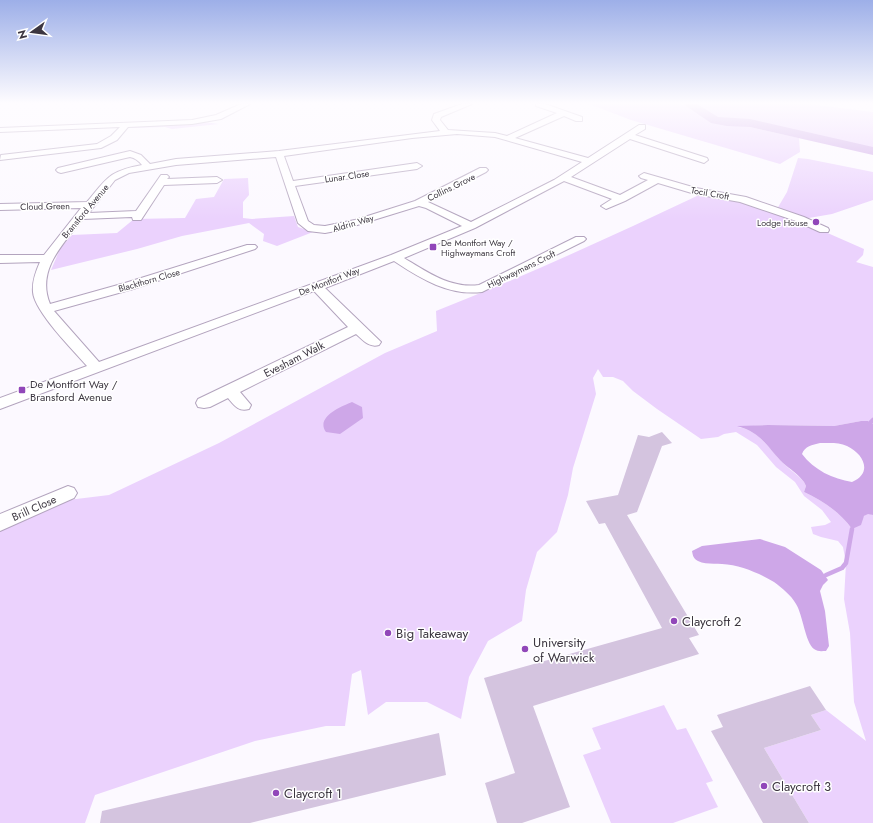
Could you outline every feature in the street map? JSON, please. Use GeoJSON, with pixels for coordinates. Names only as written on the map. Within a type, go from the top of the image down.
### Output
{"type":"FeatureCollection","features":[{"type":"Feature","properties":{"kind":"street"},"geometry":{"type":"LineString","coordinates":[[1,158],[98,146],[108,142]]}},
{"type":"Feature","properties":{"kind":"street","name":"Bransford Avenue"},"geometry":{"type":"LineString","coordinates":[[96,368],[45,309],[39,293],[39,287],[41,272],[47,258],[112,178],[126,171],[182,162],[279,154],[371,142]]}},
{"type":"Feature","properties":{"kind":"street","name":"Bransford Avenue"},"geometry":{"type":"LineString","coordinates":[[524,142],[590,161]]}},
{"type":"Feature","properties":{"kind":"street","name":"De Montfort Way"},"geometry":{"type":"LineString","coordinates":[[0,404],[316,286],[471,226],[517,204],[564,178],[620,142]]}},
{"type":"Feature","properties":{"kind":"street"},"geometry":{"type":"LineString","coordinates":[[650,142],[707,161]]}},
{"type":"Feature","properties":{"kind":"street"},"geometry":{"type":"LineString","coordinates":[[61,159],[66,169],[130,154],[137,155],[143,160],[147,167]]}},
{"type":"Feature","properties":{"kind":"street","name":"Aldrin Way"},"geometry":{"type":"LineString","coordinates":[[279,154],[303,223],[305,226],[313,229],[328,230],[419,203]]}},
{"type":"Feature","properties":{"kind":"street","name":"Lunar Close"},"geometry":{"type":"LineString","coordinates":[[290,184],[406,171],[417,166]]}},
{"type":"Feature","properties":{"kind":"street","name":"Collins Grove"},"geometry":{"type":"LineString","coordinates":[[419,203],[485,169]]}},
{"type":"Feature","properties":{"kind":"street","name":"Tocil Croft"},"geometry":{"type":"LineString","coordinates":[[644,176],[695,191],[732,196],[766,205],[824,230]]}},
{"type":"Feature","properties":{"kind":"street"},"geometry":{"type":"LineString","coordinates":[[564,178],[621,199]]}},
{"type":"Feature","properties":{"kind":"street"},"geometry":{"type":"LineString","coordinates":[[80,216],[138,216],[163,179],[217,180]]}},
{"type":"Feature","properties":{"kind":"street"},"geometry":{"type":"LineString","coordinates":[[604,208],[656,180]]}},
{"type":"Feature","properties":{"kind":"street"},"geometry":{"type":"LineString","coordinates":[[419,203],[430,206],[471,226]]}},
{"type":"Feature","properties":{"kind":"street","name":"Cloud Green"},"geometry":{"type":"LineString","coordinates":[[0,207],[89,205]]}},
{"type":"Feature","properties":{"kind":"street","name":"Highwaymans Croft"},"geometry":{"type":"LineString","coordinates":[[395,256],[433,279],[459,289],[474,290],[482,288],[583,238]]}},
{"type":"Feature","properties":{"kind":"street","name":"Blackthorn Close"},"geometry":{"type":"LineString","coordinates":[[45,309],[129,286],[255,246]]}},
{"type":"Feature","properties":{"kind":"street"},"geometry":{"type":"LineString","coordinates":[[0,259],[47,258]]}},
{"type":"Feature","properties":{"kind":"street"},"geometry":{"type":"LineString","coordinates":[[316,286],[357,328],[374,342]]}},
{"type":"Feature","properties":{"kind":"street","name":"Evesham Walk"},"geometry":{"type":"LineString","coordinates":[[204,403],[357,328]]}},
{"type":"Feature","properties":{"kind":"street"},"geometry":{"type":"LineString","coordinates":[[231,391],[243,405]]}},
{"type":"Feature","properties":{"kind":"street","name":"Brill Close"},"geometry":{"type":"LineString","coordinates":[[0,523],[68,493]]}},
{"type":"Feature","properties":{"kind":"shaded area"},"geometry":{"type":"Polygon","coordinates":[[[707,142],[799,142],[800,152],[780,164],[707,142]]]}},
{"type":"Feature","properties":{"kind":"shaded area"},"geometry":{"type":"Polygon","coordinates":[[[837,142],[873,142],[873,150],[837,142]]]}},
{"type":"Feature","properties":{"kind":"shaded area"},"geometry":{"type":"Polygon","coordinates":[[[798,158],[873,172],[873,200],[832,214],[803,219],[777,209],[787,192],[798,158]]]}},
{"type":"Feature","properties":{"kind":"shaded area"},"geometry":{"type":"Polygon","coordinates":[[[248,178],[249,195],[243,202],[243,218],[252,219],[294,216],[298,227],[313,232],[277,246],[263,241],[264,234],[249,223],[182,236],[137,249],[51,270],[60,249],[72,235],[117,233],[134,219],[185,218],[196,199],[214,197],[224,179],[248,178]]]}},
{"type":"Feature","properties":{"kind":"shaded area"},"geometry":{"type":"Polygon","coordinates":[[[699,195],[732,200],[798,220],[864,249],[863,255],[856,262],[873,267],[873,424],[868,421],[861,421],[834,426],[768,425],[738,427],[758,436],[783,463],[804,482],[806,486],[804,492],[831,508],[848,523],[852,529],[868,513],[873,515],[873,823],[809,823],[764,748],[821,730],[811,715],[826,710],[866,741],[854,702],[850,633],[844,599],[846,563],[843,547],[838,541],[813,534],[811,527],[825,525],[831,522],[822,510],[804,496],[795,482],[776,467],[757,445],[736,432],[724,434],[718,437],[701,439],[657,409],[633,391],[623,381],[613,377],[603,377],[598,369],[593,378],[596,394],[573,468],[568,495],[557,532],[537,552],[526,590],[522,621],[488,641],[469,677],[461,719],[427,702],[386,702],[368,715],[361,670],[352,674],[345,726],[326,726],[255,741],[95,795],[85,823],[0,823],[0,530],[68,500],[109,495],[219,443],[385,353],[437,331],[436,311],[536,270],[699,195]]]}},
{"type":"Feature","properties":{"kind":"shaded area"},"geometry":{"type":"Polygon","coordinates":[[[352,402],[362,407],[363,418],[340,434],[326,432],[324,422],[327,417],[336,409],[352,402]]]}},
{"type":"Feature","properties":{"kind":"shaded area"},"geometry":{"type":"Polygon","coordinates":[[[861,421],[868,421],[873,424],[873,515],[868,514],[864,516],[861,525],[852,529],[848,523],[831,508],[804,492],[806,486],[802,479],[783,463],[758,436],[737,426],[834,426],[861,421]],[[820,443],[809,446],[802,454],[812,465],[824,473],[838,479],[852,482],[859,478],[864,469],[864,464],[862,459],[853,449],[837,443],[820,443]]]}},
{"type":"Feature","properties":{"kind":"shaded area"},"geometry":{"type":"Polygon","coordinates":[[[760,539],[785,547],[821,570],[828,580],[820,591],[825,611],[829,646],[826,651],[817,651],[811,646],[796,604],[783,589],[774,582],[742,568],[701,562],[696,560],[693,556],[692,551],[702,546],[760,539]]]}},
{"type":"Feature","properties":{"kind":"shaded area"},"geometry":{"type":"Polygon","coordinates":[[[664,705],[677,730],[686,728],[713,781],[706,783],[718,807],[673,823],[611,823],[583,755],[601,749],[592,728],[664,705]]]}},
{"type":"Feature","properties":{"kind":"building","name":"Claycroft 2"},"geometry":{"type":"Polygon","coordinates":[[[662,432],[672,443],[662,446],[637,512],[627,515],[699,635],[689,638],[699,654],[533,706],[570,807],[522,823],[497,823],[485,783],[515,773],[484,678],[662,628],[605,523],[599,524],[586,501],[618,495],[638,435],[649,437],[662,432]]]}},
{"type":"Feature","properties":{"kind":"building","name":"Claycroft 3"},"geometry":{"type":"Polygon","coordinates":[[[810,686],[826,710],[811,715],[821,730],[764,748],[809,823],[763,823],[711,731],[723,727],[717,715],[810,686]]]}},
{"type":"Feature","properties":{"kind":"building","name":"Claycroft 1"},"geometry":{"type":"Polygon","coordinates":[[[439,733],[446,775],[250,823],[100,823],[102,811],[439,733]]]}},
{"type":"Feature","properties":{"kind":"waterway"},"geometry":{"type":"LineString","coordinates":[[833,142],[873,151]]}},
{"type":"Feature","properties":{"kind":"waterway"},"geometry":{"type":"LineString","coordinates":[[826,575],[842,568],[846,563],[852,529]]}},
{"type":"Feature","properties":{"kind":"place","name":"Lodge House"},"geometry":{"type":"Point","coordinates":[816,222]}},
{"type":"Feature","properties":{"kind":"place","name":"De Montfort Way / Highwaymans Croft"},"geometry":{"type":"Point","coordinates":[433,247]}},
{"type":"Feature","properties":{"kind":"place","name":"De Montfort Way / Bransford Avenue"},"geometry":{"type":"Point","coordinates":[22,390]}},
{"type":"Feature","properties":{"kind":"place","name":"Claycroft 2"},"geometry":{"type":"Point","coordinates":[674,621]}},
{"type":"Feature","properties":{"kind":"place","name":"Big Takeaway"},"geometry":{"type":"Point","coordinates":[388,633]}},
{"type":"Feature","properties":{"kind":"place","name":"University of Warwick"},"geometry":{"type":"Point","coordinates":[525,649]}},
{"type":"Feature","properties":{"kind":"place","name":"Claycroft 3"},"geometry":{"type":"Point","coordinates":[764,786]}},
{"type":"Feature","properties":{"kind":"place","name":"Claycroft 1"},"geometry":{"type":"Point","coordinates":[276,793]}}]}
